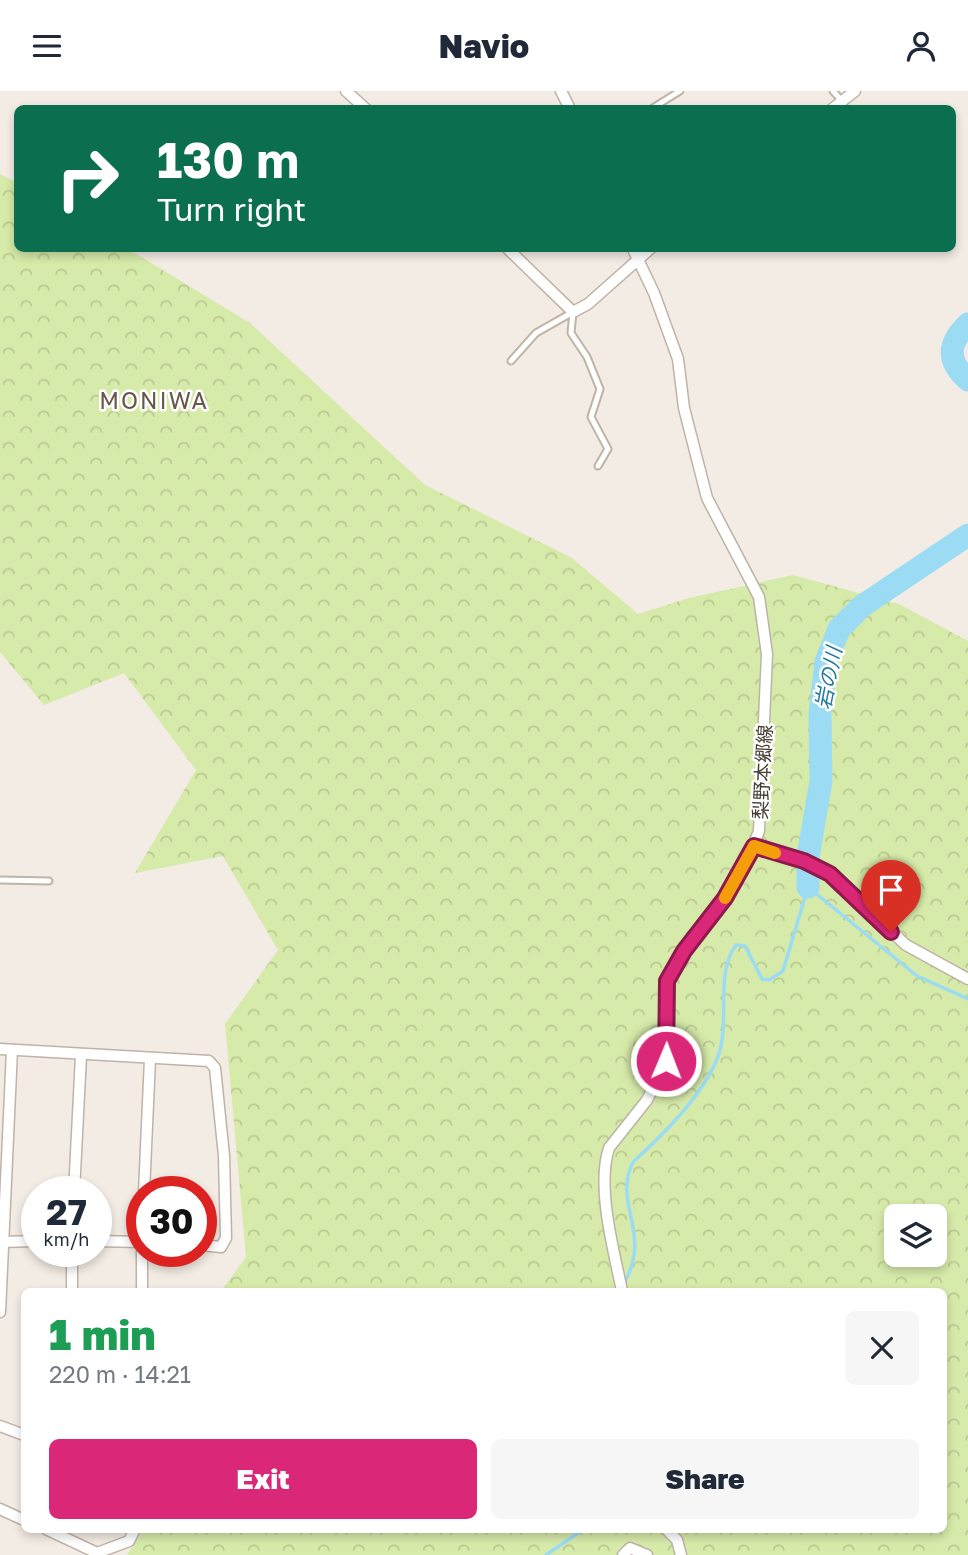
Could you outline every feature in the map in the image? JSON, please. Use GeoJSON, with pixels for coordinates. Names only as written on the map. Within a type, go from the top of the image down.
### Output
{"type":"FeatureCollection","features":[{"type":"Feature","properties":{"kind":"street"},"geometry":{"type":"LineString","coordinates":[[346,91],[362,105]]}},
{"type":"Feature","properties":{"kind":"street"},"geometry":{"type":"LineString","coordinates":[[837,105],[855,91]]}},
{"type":"Feature","properties":{"kind":"street"},"geometry":{"type":"LineString","coordinates":[[511,252],[573,312],[588,304],[635,254]]}},
{"type":"Feature","properties":{"kind":"street","name":"梨野本郷線"},"geometry":{"type":"LineString","coordinates":[[620,1283],[605,1186],[606,1158],[609,1148],[647,1100],[666,1061],[667,981],[684,951],[725,898],[754,846],[760,822],[767,654],[765,622],[759,597],[707,498],[684,408],[680,367],[654,293],[635,254]]}},
{"type":"Feature","properties":{"kind":"street"},"geometry":{"type":"LineString","coordinates":[[754,846],[818,868],[846,888],[906,945],[968,979]]}},
{"type":"Feature","properties":{"kind":"street"},"geometry":{"type":"LineString","coordinates":[[0,1049],[81,1056],[209,1061],[215,1069],[224,1157],[226,1238],[221,1247],[217,1247]]}},
{"type":"Feature","properties":{"kind":"street"},"geometry":{"type":"LineString","coordinates":[[0,1311],[1,1242],[12,1050]]}},
{"type":"Feature","properties":{"kind":"street"},"geometry":{"type":"LineString","coordinates":[[75,1176],[81,1056]]}},
{"type":"Feature","properties":{"kind":"street"},"geometry":{"type":"LineString","coordinates":[[145,1176],[150,1059]]}},
{"type":"Feature","properties":{"kind":"street"},"geometry":{"type":"LineString","coordinates":[[1,1242],[21,1241]]}},
{"type":"Feature","properties":{"kind":"street"},"geometry":{"type":"LineString","coordinates":[[72,1267],[72,1288]]}},
{"type":"Feature","properties":{"kind":"street"},"geometry":{"type":"LineString","coordinates":[[142,1267],[142,1288]]}},
{"type":"Feature","properties":{"kind":"street"},"geometry":{"type":"LineString","coordinates":[[0,1426],[21,1434]]}},
{"type":"Feature","properties":{"kind":"street"},"geometry":{"type":"LineString","coordinates":[[2,1513],[21,1519]]}},
{"type":"Feature","properties":{"kind":"street"},"geometry":{"type":"LineString","coordinates":[[54,1533],[97,1553],[129,1541],[133,1533]]}},
{"type":"Feature","properties":{"kind":"street"},"geometry":{"type":"LineString","coordinates":[[670,1533],[677,1540],[681,1555]]}},
{"type":"Feature","properties":{"kind":"street"},"geometry":{"type":"LineString","coordinates":[[623,1555],[634,1548],[648,1555]]}},
{"type":"Feature","properties":{"kind":"lane"},"geometry":{"type":"LineString","coordinates":[[657,105],[680,91]]}},
{"type":"Feature","properties":{"kind":"lane"},"geometry":{"type":"LineString","coordinates":[[833,91],[842,101]]}},
{"type":"Feature","properties":{"kind":"lane"},"geometry":{"type":"LineString","coordinates":[[511,361],[536,334],[573,312]]}},
{"type":"Feature","properties":{"kind":"lane"},"geometry":{"type":"LineString","coordinates":[[573,312],[571,333],[587,357],[600,389],[591,417],[608,449],[598,466]]}},
{"type":"Feature","properties":{"kind":"lane"},"geometry":{"type":"LineString","coordinates":[[0,880],[49,881]]}},
{"type":"Feature","properties":{"kind":"green space"},"geometry":{"type":"Polygon","coordinates":[[[0,174],[14,181],[14,252],[133,252],[250,323],[425,485],[572,558],[638,614],[689,598],[793,575],[899,604],[968,641],[968,1555],[127,1555],[141,1533],[947,1533],[947,1288],[223,1288],[246,1257],[225,1024],[278,950],[223,856],[135,873],[196,770],[124,673],[44,705],[0,652],[0,174]]]}},
{"type":"Feature","properties":{"kind":"waterway","name":"岩の川"},"geometry":{"type":"LineString","coordinates":[[968,324],[956,339],[952,352],[956,366],[968,380]]}},
{"type":"Feature","properties":{"kind":"waterway","name":"岩の川"},"geometry":{"type":"LineString","coordinates":[[808,887],[808,857],[821,781],[820,713],[826,662],[839,629],[862,606],[968,535]]}},
{"type":"Feature","properties":{"kind":"waterway"},"geometry":{"type":"LineString","coordinates":[[624,1283],[635,1249],[627,1192],[628,1177],[633,1162],[700,1090],[718,1056],[723,1029],[726,966],[736,945],[745,946],[762,979],[769,980],[783,971],[808,887],[917,976],[968,999]]}},
{"type":"Feature","properties":{"kind":"waterway"},"geometry":{"type":"LineString","coordinates":[[546,1555],[578,1533]]}},
{"type":"Feature","properties":{"kind":"slow traffic"},"geometry":{"type":"LineString","coordinates":[[725,898],[754,846],[775,853]]}},
{"type":"Feature","properties":{"kind":"district","name":"MONIWA"},"geometry":{"type":"Point","coordinates":[154,400]}},
{"type":"Feature","properties":{"kind":"route"},"geometry":{"type":"LineString","coordinates":[[666,1061],[667,981],[684,951],[725,898],[754,846],[804,861],[830,874],[891,932]]}}]}
